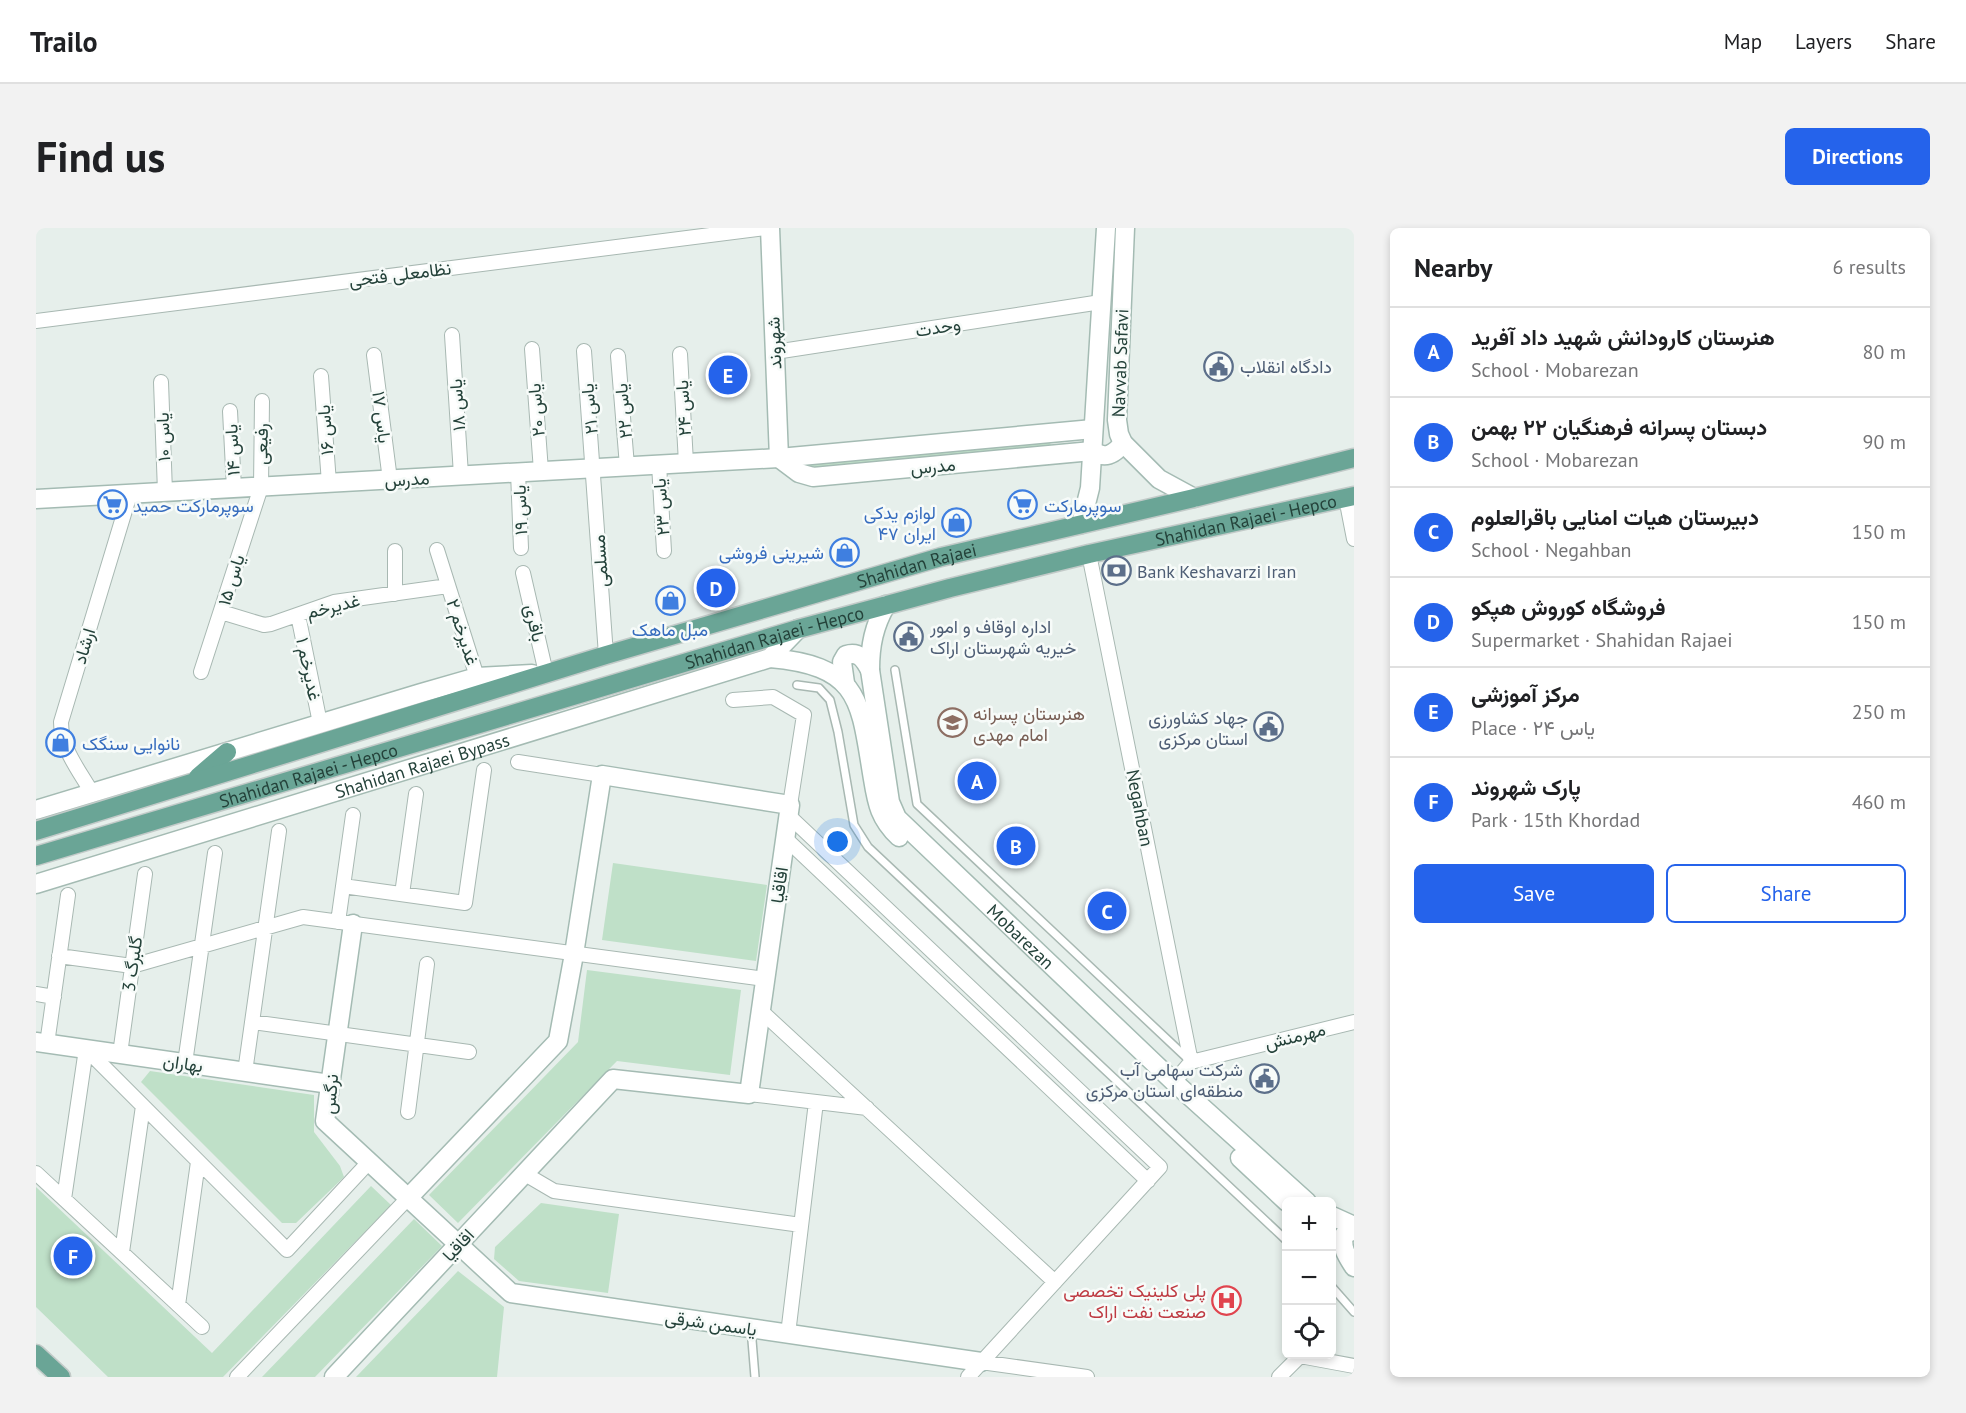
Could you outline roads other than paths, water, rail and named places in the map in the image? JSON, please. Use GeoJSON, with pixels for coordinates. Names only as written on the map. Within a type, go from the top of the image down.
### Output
{"type":"FeatureCollection","features":[{"type":"Feature","properties":{"kind":"main road","name":"Shahidan Rajaei"},"geometry":{"type":"LineString","coordinates":[[546,673],[941,557],[1354,458]]}},
{"type":"Feature","properties":{"kind":"main road","name":"Shahidan Rajaei - Hepco"},"geometry":{"type":"LineString","coordinates":[[36,856],[798,629],[1089,554],[1350,497]]}},
{"type":"Feature","properties":{"kind":"main road","name":"Shahidan Rajaei - Hepco"},"geometry":{"type":"LineString","coordinates":[[36,831],[546,673]]}},
{"type":"Feature","properties":{"kind":"main road"},"geometry":{"type":"LineString","coordinates":[[192,782],[227,752]]}},
{"type":"Feature","properties":{"kind":"main road"},"geometry":{"type":"LineString","coordinates":[[36,1354],[61,1377]]}},
{"type":"Feature","properties":{"kind":"street","name":"نظامعلی فتحی"},"geometry":{"type":"LineString","coordinates":[[36,321],[765,228]]}},
{"type":"Feature","properties":{"kind":"street","name":"شهروند"},"geometry":{"type":"LineString","coordinates":[[770,228],[779,458]]}},
{"type":"Feature","properties":{"kind":"street","name":"Navvab Safavi"},"geometry":{"type":"LineString","coordinates":[[1081,524],[1090,488],[1106,228]]}},
{"type":"Feature","properties":{"kind":"street","name":"Navvab Safavi"},"geometry":{"type":"LineString","coordinates":[[1125,228],[1117,420],[1119,434],[1123,443],[1159,479],[1194,498]]}},
{"type":"Feature","properties":{"kind":"street","name":"وحدت"},"geometry":{"type":"LineString","coordinates":[[775,352],[1101,302]]}},
{"type":"Feature","properties":{"kind":"street","name":"یاس ۱۸"},"geometry":{"type":"LineString","coordinates":[[452,335],[461,475]]}},
{"type":"Feature","properties":{"kind":"street","name":"یاس ۲۰"},"geometry":{"type":"LineString","coordinates":[[532,349],[541,471]]}},
{"type":"Feature","properties":{"kind":"street","name":"یاس ۲۱"},"geometry":{"type":"LineString","coordinates":[[584,351],[594,468]]}},
{"type":"Feature","properties":{"kind":"street","name":"یاس ۲۴"},"geometry":{"type":"LineString","coordinates":[[680,354],[686,463]]}},
{"type":"Feature","properties":{"kind":"street","name":"یاس ۱۷"},"geometry":{"type":"LineString","coordinates":[[374,355],[390,480]]}},
{"type":"Feature","properties":{"kind":"street","name":"یاس ۲۲"},"geometry":{"type":"LineString","coordinates":[[618,356],[627,466]]}},
{"type":"Feature","properties":{"kind":"street","name":"یاس ۱۶"},"geometry":{"type":"LineString","coordinates":[[321,376],[329,483]]}},
{"type":"Feature","properties":{"kind":"street","name":"یاس ۱۰"},"geometry":{"type":"LineString","coordinates":[[161,382],[165,492]]}},
{"type":"Feature","properties":{"kind":"street","name":"رفیعی"},"geometry":{"type":"LineString","coordinates":[[261,487],[262,401]]}},
{"type":"Feature","properties":{"kind":"street","name":"یاس ۱۴"},"geometry":{"type":"LineString","coordinates":[[230,411],[234,488]]}},
{"type":"Feature","properties":{"kind":"street","name":"مدرس"},"geometry":{"type":"LineString","coordinates":[[36,500],[779,458],[1093,429]]}},
{"type":"Feature","properties":{"kind":"street","name":"مدرس"},"geometry":{"type":"LineString","coordinates":[[779,458],[799,473],[813,477],[1092,451],[1103,456],[1118,451],[1123,443]]}},
{"type":"Feature","properties":{"kind":"street","name":"یاس ۲۳"},"geometry":{"type":"LineString","coordinates":[[659,464],[664,551]]}},
{"type":"Feature","properties":{"kind":"street","name":"مسلمی"},"geometry":{"type":"LineString","coordinates":[[594,468],[606,655]]}},
{"type":"Feature","properties":{"kind":"street","name":"یاس ۱۹"},"geometry":{"type":"LineString","coordinates":[[518,472],[521,548]]}},
{"type":"Feature","properties":{"kind":"street","name":"یاس ۱۵"},"geometry":{"type":"LineString","coordinates":[[201,672],[261,487]]}},
{"type":"Feature","properties":{"kind":"street","name":"ارشاد"},"geometry":{"type":"LineString","coordinates":[[92,793],[63,744],[61,722],[130,494]]}},
{"type":"Feature","properties":{"kind":"street"},"geometry":{"type":"LineString","coordinates":[[1350,497],[1354,539]]}},
{"type":"Feature","properties":{"kind":"street","name":"غدیرخم ۲"},"geometry":{"type":"LineString","coordinates":[[437,550],[477,677]]}},
{"type":"Feature","properties":{"kind":"street"},"geometry":{"type":"LineString","coordinates":[[395,551],[395,594]]}},
{"type":"Feature","properties":{"kind":"street","name":"Negahban"},"geometry":{"type":"LineString","coordinates":[[1089,554],[1191,1062]]}},
{"type":"Feature","properties":{"kind":"street","name":"باقری"},"geometry":{"type":"LineString","coordinates":[[523,573],[546,673]]}},
{"type":"Feature","properties":{"kind":"street","name":"غدیرخم"},"geometry":{"type":"LineString","coordinates":[[221,612],[264,625],[279,622],[334,602],[448,586]]}},
{"type":"Feature","properties":{"kind":"street","name":"Mobarezan"},"geometry":{"type":"LineString","coordinates":[[886,605],[877,622],[870,647],[870,670],[890,802],[897,819],[1174,1082],[1301,1197]]}},
{"type":"Feature","properties":{"kind":"street","name":"غدیرخم ۱"},"geometry":{"type":"LineString","coordinates":[[298,615],[320,723]]}},
{"type":"Feature","properties":{"kind":"street","name":"Shahidan Rajaei Bypass"},"geometry":{"type":"LineString","coordinates":[[36,884],[770,658],[798,629]]}},
{"type":"Feature","properties":{"kind":"street"},"geometry":{"type":"LineString","coordinates":[[845,683],[842,662],[846,655],[853,652],[859,655],[870,670]]}},
{"type":"Feature","properties":{"kind":"street"},"geometry":{"type":"LineString","coordinates":[[770,658],[792,660],[813,666],[845,683]]}},
{"type":"Feature","properties":{"kind":"street"},"geometry":{"type":"LineString","coordinates":[[36,810],[477,677],[546,673]]}},
{"type":"Feature","properties":{"kind":"street","name":"Mobarezan"},"geometry":{"type":"LineString","coordinates":[[845,683],[862,713],[880,814],[895,833],[1282,1197]]}},
{"type":"Feature","properties":{"kind":"street"},"geometry":{"type":"LineString","coordinates":[[734,700],[773,697],[800,712],[786,808]]}},
{"type":"Feature","properties":{"kind":"street"},"geometry":{"type":"LineString","coordinates":[[518,762],[786,808],[1160,1167],[968,1377]]}},
{"type":"Feature","properties":{"kind":"street"},"geometry":{"type":"LineString","coordinates":[[343,886],[465,903],[484,770]]}},
{"type":"Feature","properties":{"kind":"street"},"geometry":{"type":"LineString","coordinates":[[237,1377],[558,1041],[602,775]]}},
{"type":"Feature","properties":{"kind":"street"},"geometry":{"type":"LineString","coordinates":[[402,894],[416,794]]}},
{"type":"Feature","properties":{"kind":"street","name":"اقاقیا"},"geometry":{"type":"LineString","coordinates":[[334,1377],[613,1078],[749,1094],[785,838],[786,808]]}},
{"type":"Feature","properties":{"kind":"street"},"geometry":{"type":"LineString","coordinates":[[345,923],[343,886],[353,814]]}},
{"type":"Feature","properties":{"kind":"street"},"geometry":{"type":"LineString","coordinates":[[245,1072],[279,831]]}},
{"type":"Feature","properties":{"kind":"street"},"geometry":{"type":"LineString","coordinates":[[785,838],[1148,1180]]}},
{"type":"Feature","properties":{"kind":"street"},"geometry":{"type":"LineString","coordinates":[[185,1063],[215,853]]}},
{"type":"Feature","properties":{"kind":"street","name":"گلبرگ 3"},"geometry":{"type":"LineString","coordinates":[[120,1054],[145,874]]}},
{"type":"Feature","properties":{"kind":"street"},"geometry":{"type":"LineString","coordinates":[[41,1043],[54,997],[68,895]]}},
{"type":"Feature","properties":{"kind":"street"},"geometry":{"type":"LineString","coordinates":[[59,956],[132,966],[303,917],[765,980]]}},
{"type":"Feature","properties":{"kind":"street","name":"نرگس"},"geometry":{"type":"LineString","coordinates":[[345,923],[337,1034],[325,1121],[459,1244]]}},
{"type":"Feature","properties":{"kind":"street"},"geometry":{"type":"LineString","coordinates":[[408,1112],[427,963]]}},
{"type":"Feature","properties":{"kind":"street"},"geometry":{"type":"LineString","coordinates":[[36,994],[54,997]]}},
{"type":"Feature","properties":{"kind":"street"},"geometry":{"type":"LineString","coordinates":[[761,1011],[1055,1282]]}},
{"type":"Feature","properties":{"kind":"street"},"geometry":{"type":"LineString","coordinates":[[252,1022],[470,1052]]}},
{"type":"Feature","properties":{"kind":"street","name":"مهرمنش"},"geometry":{"type":"LineString","coordinates":[[1191,1062],[1354,1022]]}},
{"type":"Feature","properties":{"kind":"street","name":"بهاران"},"geometry":{"type":"LineString","coordinates":[[41,1043],[330,1084]]}},
{"type":"Feature","properties":{"kind":"street"},"geometry":{"type":"LineString","coordinates":[[86,1049],[287,1250],[369,1162]]}},
{"type":"Feature","properties":{"kind":"street"},"geometry":{"type":"LineString","coordinates":[[64,1199],[86,1049]]}},
{"type":"Feature","properties":{"kind":"street"},"geometry":{"type":"LineString","coordinates":[[1174,1082],[1191,1062]]}},
{"type":"Feature","properties":{"kind":"street"},"geometry":{"type":"LineString","coordinates":[[749,1094],[867,1108]]}},
{"type":"Feature","properties":{"kind":"street"},"geometry":{"type":"LineString","coordinates":[[788,1334],[816,1102]]}},
{"type":"Feature","properties":{"kind":"street"},"geometry":{"type":"LineString","coordinates":[[122,1252],[142,1106]]}},
{"type":"Feature","properties":{"kind":"street"},"geometry":{"type":"LineString","coordinates":[[178,1305],[198,1162]]}},
{"type":"Feature","properties":{"kind":"street"},"geometry":{"type":"LineString","coordinates":[[36,1173],[202,1327]]}},
{"type":"Feature","properties":{"kind":"street"},"geometry":{"type":"LineString","coordinates":[[525,1174],[554,1191],[801,1225]]}},
{"type":"Feature","properties":{"kind":"street"},"geometry":{"type":"LineString","coordinates":[[1336,1218],[1354,1228],[1344,1235],[1343,1254]]}},
{"type":"Feature","properties":{"kind":"street","name":"یاسمن شرقی"},"geometry":{"type":"LineString","coordinates":[[459,1244],[511,1293],[981,1362]]}},
{"type":"Feature","properties":{"kind":"street"},"geometry":{"type":"LineString","coordinates":[[1279,1377],[1297,1359]]}},
{"type":"Feature","properties":{"kind":"street"},"geometry":{"type":"LineString","coordinates":[[1316,1359],[1354,1366]]}},
{"type":"Feature","properties":{"kind":"street"},"geometry":{"type":"LineString","coordinates":[[981,1362],[1087,1377]]}},
{"type":"Feature","properties":{"kind":"lane"},"geometry":{"type":"LineString","coordinates":[[895,670],[917,804],[1191,1062]]}},
{"type":"Feature","properties":{"kind":"lane"},"geometry":{"type":"LineString","coordinates":[[797,685],[819,688],[830,700],[838,732],[854,825],[868,848],[1282,1235]]}},
{"type":"Feature","properties":{"kind":"lane"},"geometry":{"type":"LineString","coordinates":[[1336,1292],[1354,1312]]}},
{"type":"Feature","properties":{"kind":"lane"},"geometry":{"type":"LineString","coordinates":[[751,1328],[755,1377]]}},
{"type":"Feature","properties":{"kind":"place","name":"دادگاه انقلاب"},"geometry":{"type":"Point","coordinates":[1219,366]}},
{"type":"Feature","properties":{"kind":"place","name":"مرکز آموزشی"},"geometry":{"type":"Point","coordinates":[728,375]}},
{"type":"Feature","properties":{"kind":"place","name":"سوپرمارکت حمید"},"geometry":{"type":"Point","coordinates":[112,505]}},
{"type":"Feature","properties":{"kind":"place","name":"سوپرمارکت"},"geometry":{"type":"Point","coordinates":[1023,505]}},
{"type":"Feature","properties":{"kind":"place","name":"لوازم یدکی ایران ۴۷"},"geometry":{"type":"Point","coordinates":[957,522]}},
{"type":"Feature","properties":{"kind":"place","name":"شیرینی فروشی"},"geometry":{"type":"Point","coordinates":[845,552]}},
{"type":"Feature","properties":{"kind":"place","name":"Bank Keshavarzi Iran"},"geometry":{"type":"Point","coordinates":[1116,571]}},
{"type":"Feature","properties":{"kind":"place","name":"فروشگاه کوروش هپکو"},"geometry":{"type":"Point","coordinates":[716,588]}},
{"type":"Feature","properties":{"kind":"place","name":"مبل ماهک"},"geometry":{"type":"Point","coordinates":[670,600]}},
{"type":"Feature","properties":{"kind":"place","name":"اداره اوقاف و امور خیریه شهرستان اراک"},"geometry":{"type":"Point","coordinates":[909,636]}},
{"type":"Feature","properties":{"kind":"place","name":"هنرستان پسرانه امام مهدی"},"geometry":{"type":"Point","coordinates":[952,723]}},
{"type":"Feature","properties":{"kind":"place","name":"جهاد کشاورزی استان مرکزی"},"geometry":{"type":"Point","coordinates":[1269,727]}},
{"type":"Feature","properties":{"kind":"place","name":"نانوایی سنگک"},"geometry":{"type":"Point","coordinates":[61,743]}},
{"type":"Feature","properties":{"kind":"place","name":"هنرستان کارودانش شهید داد آفرید"},"geometry":{"type":"Point","coordinates":[977,781]}},
{"type":"Feature","properties":{"kind":"place","name":"دبستان پسرانه فرهنگیان ۲۲ بهمن"},"geometry":{"type":"Point","coordinates":[1016,846]}},
{"type":"Feature","properties":{"kind":"place","name":"دبیرستان هیات امنایی باقرالعلوم"},"geometry":{"type":"Point","coordinates":[1107,911]}},
{"type":"Feature","properties":{"kind":"place","name":"شرکت سهامی آب منطقه‌ای استان مرکزی"},"geometry":{"type":"Point","coordinates":[1264,1079]}},
{"type":"Feature","properties":{"kind":"place","name":"پارک شهروند"},"geometry":{"type":"Point","coordinates":[73,1256]}},
{"type":"Feature","properties":{"kind":"place","name":"پلی کلینیک تخصصی صنعت نفت اراک"},"geometry":{"type":"Point","coordinates":[1227,1300]}}]}
